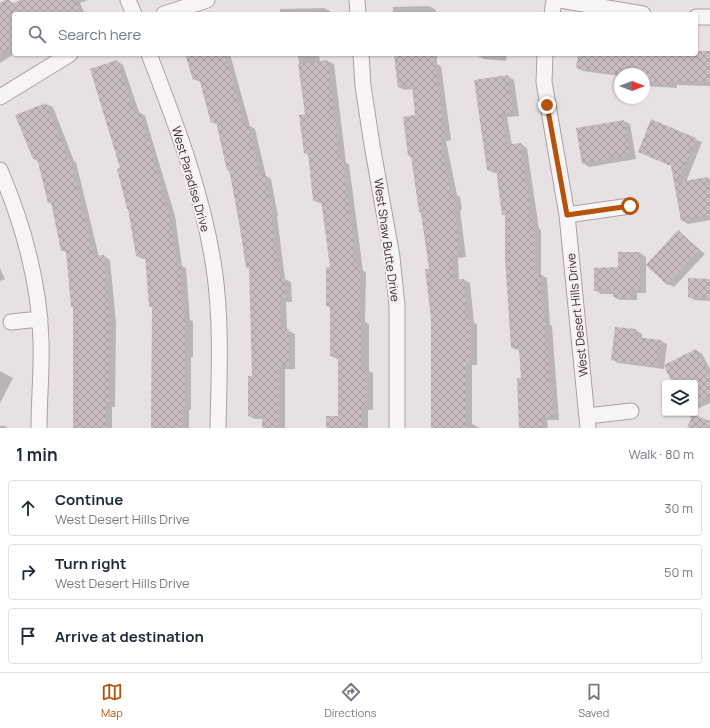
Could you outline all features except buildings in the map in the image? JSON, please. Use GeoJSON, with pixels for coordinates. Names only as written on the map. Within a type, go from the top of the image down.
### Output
{"type":"FeatureCollection","features":[{"type":"Feature","properties":{"kind":"street"},"geometry":{"type":"LineString","coordinates":[[128,0],[133,12]]}},
{"type":"Feature","properties":{"kind":"street"},"geometry":{"type":"LineString","coordinates":[[170,12],[207,0]]}},
{"type":"Feature","properties":{"kind":"street"},"geometry":{"type":"LineString","coordinates":[[357,0],[358,12]]}},
{"type":"Feature","properties":{"kind":"street"},"geometry":{"type":"LineString","coordinates":[[552,12],[554,0]]}},
{"type":"Feature","properties":{"kind":"street"},"geometry":{"type":"LineString","coordinates":[[560,0],[631,12]]}},
{"type":"Feature","properties":{"kind":"street"},"geometry":{"type":"LineString","coordinates":[[698,17],[710,17]]}},
{"type":"Feature","properties":{"kind":"street"},"geometry":{"type":"LineString","coordinates":[[0,97],[67,56]]}},
{"type":"Feature","properties":{"kind":"street","name":"West Paradise Drive"},"geometry":{"type":"LineString","coordinates":[[150,56],[182,143],[198,192],[214,269],[219,324],[218,428]]}},
{"type":"Feature","properties":{"kind":"street","name":"West Shaw Butte Drive"},"geometry":{"type":"LineString","coordinates":[[361,56],[363,86],[372,145],[384,206],[395,285],[398,378],[396,428]]}},
{"type":"Feature","properties":{"kind":"street","name":"West Desert Hills Drive"},"geometry":{"type":"LineString","coordinates":[[545,56],[544,82],[567,215],[588,422],[631,411]]}},
{"type":"Feature","properties":{"kind":"street"},"geometry":{"type":"LineString","coordinates":[[0,170],[22,227],[37,289],[40,319],[41,368],[39,428]]}},
{"type":"Feature","properties":{"kind":"street"},"geometry":{"type":"LineString","coordinates":[[567,215],[630,206]]}},
{"type":"Feature","properties":{"kind":"street"},"geometry":{"type":"LineString","coordinates":[[12,322],[40,319]]}},
{"type":"Feature","properties":{"kind":"route"},"geometry":{"type":"LineString","coordinates":[[547,105],[567,215],[630,206]]}}]}
